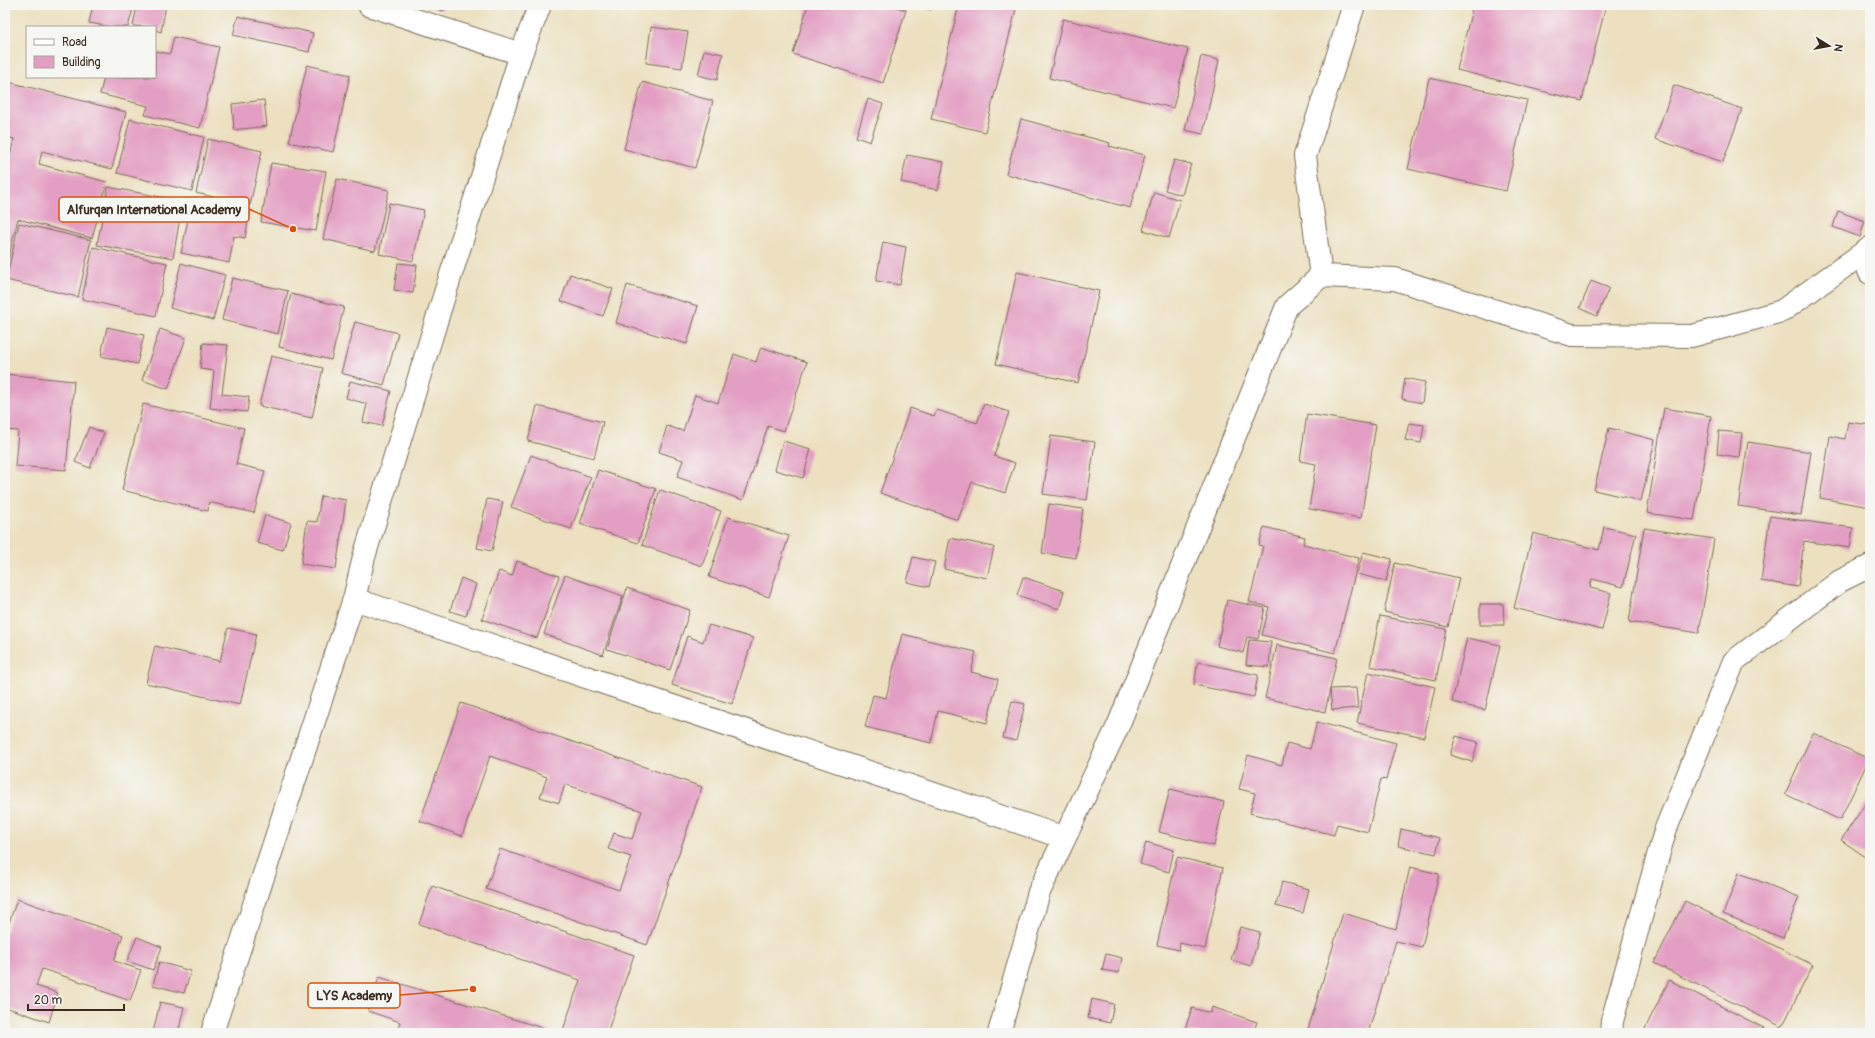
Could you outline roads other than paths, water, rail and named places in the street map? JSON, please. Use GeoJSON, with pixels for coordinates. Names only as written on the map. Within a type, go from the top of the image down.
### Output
{"type":"FeatureCollection","features":[{"type":"Feature","properties":{"kind":"street"},"geometry":{"type":"LineString","coordinates":[[369,5],[520,54]]}},
{"type":"Feature","properties":{"kind":"street"},"geometry":{"type":"LineString","coordinates":[[212,1033],[354,599],[364,557],[437,316],[520,54],[540,5]]}},
{"type":"Feature","properties":{"kind":"street"},"geometry":{"type":"LineString","coordinates":[[1322,276],[1305,156],[1354,5]]}},
{"type":"Feature","properties":{"kind":"street"},"geometry":{"type":"LineString","coordinates":[[999,1033],[1039,892],[1118,726],[1287,306],[1322,276],[1395,279],[1572,335],[1692,336],[1782,312],[1867,258]]}},
{"type":"Feature","properties":{"kind":"street"},"geometry":{"type":"LineString","coordinates":[[1611,1033],[1612,1021],[1665,831],[1734,661],[1840,581],[1870,566]]}},
{"type":"Feature","properties":{"kind":"street"},"geometry":{"type":"LineString","coordinates":[[354,599],[1065,838]]}},
{"type":"Feature","properties":{"kind":"place","name":"Alfurqan International Academy"},"geometry":{"type":"Point","coordinates":[293,229]}},
{"type":"Feature","properties":{"kind":"place","name":"LYS Academy"},"geometry":{"type":"Point","coordinates":[473,989]}}]}
